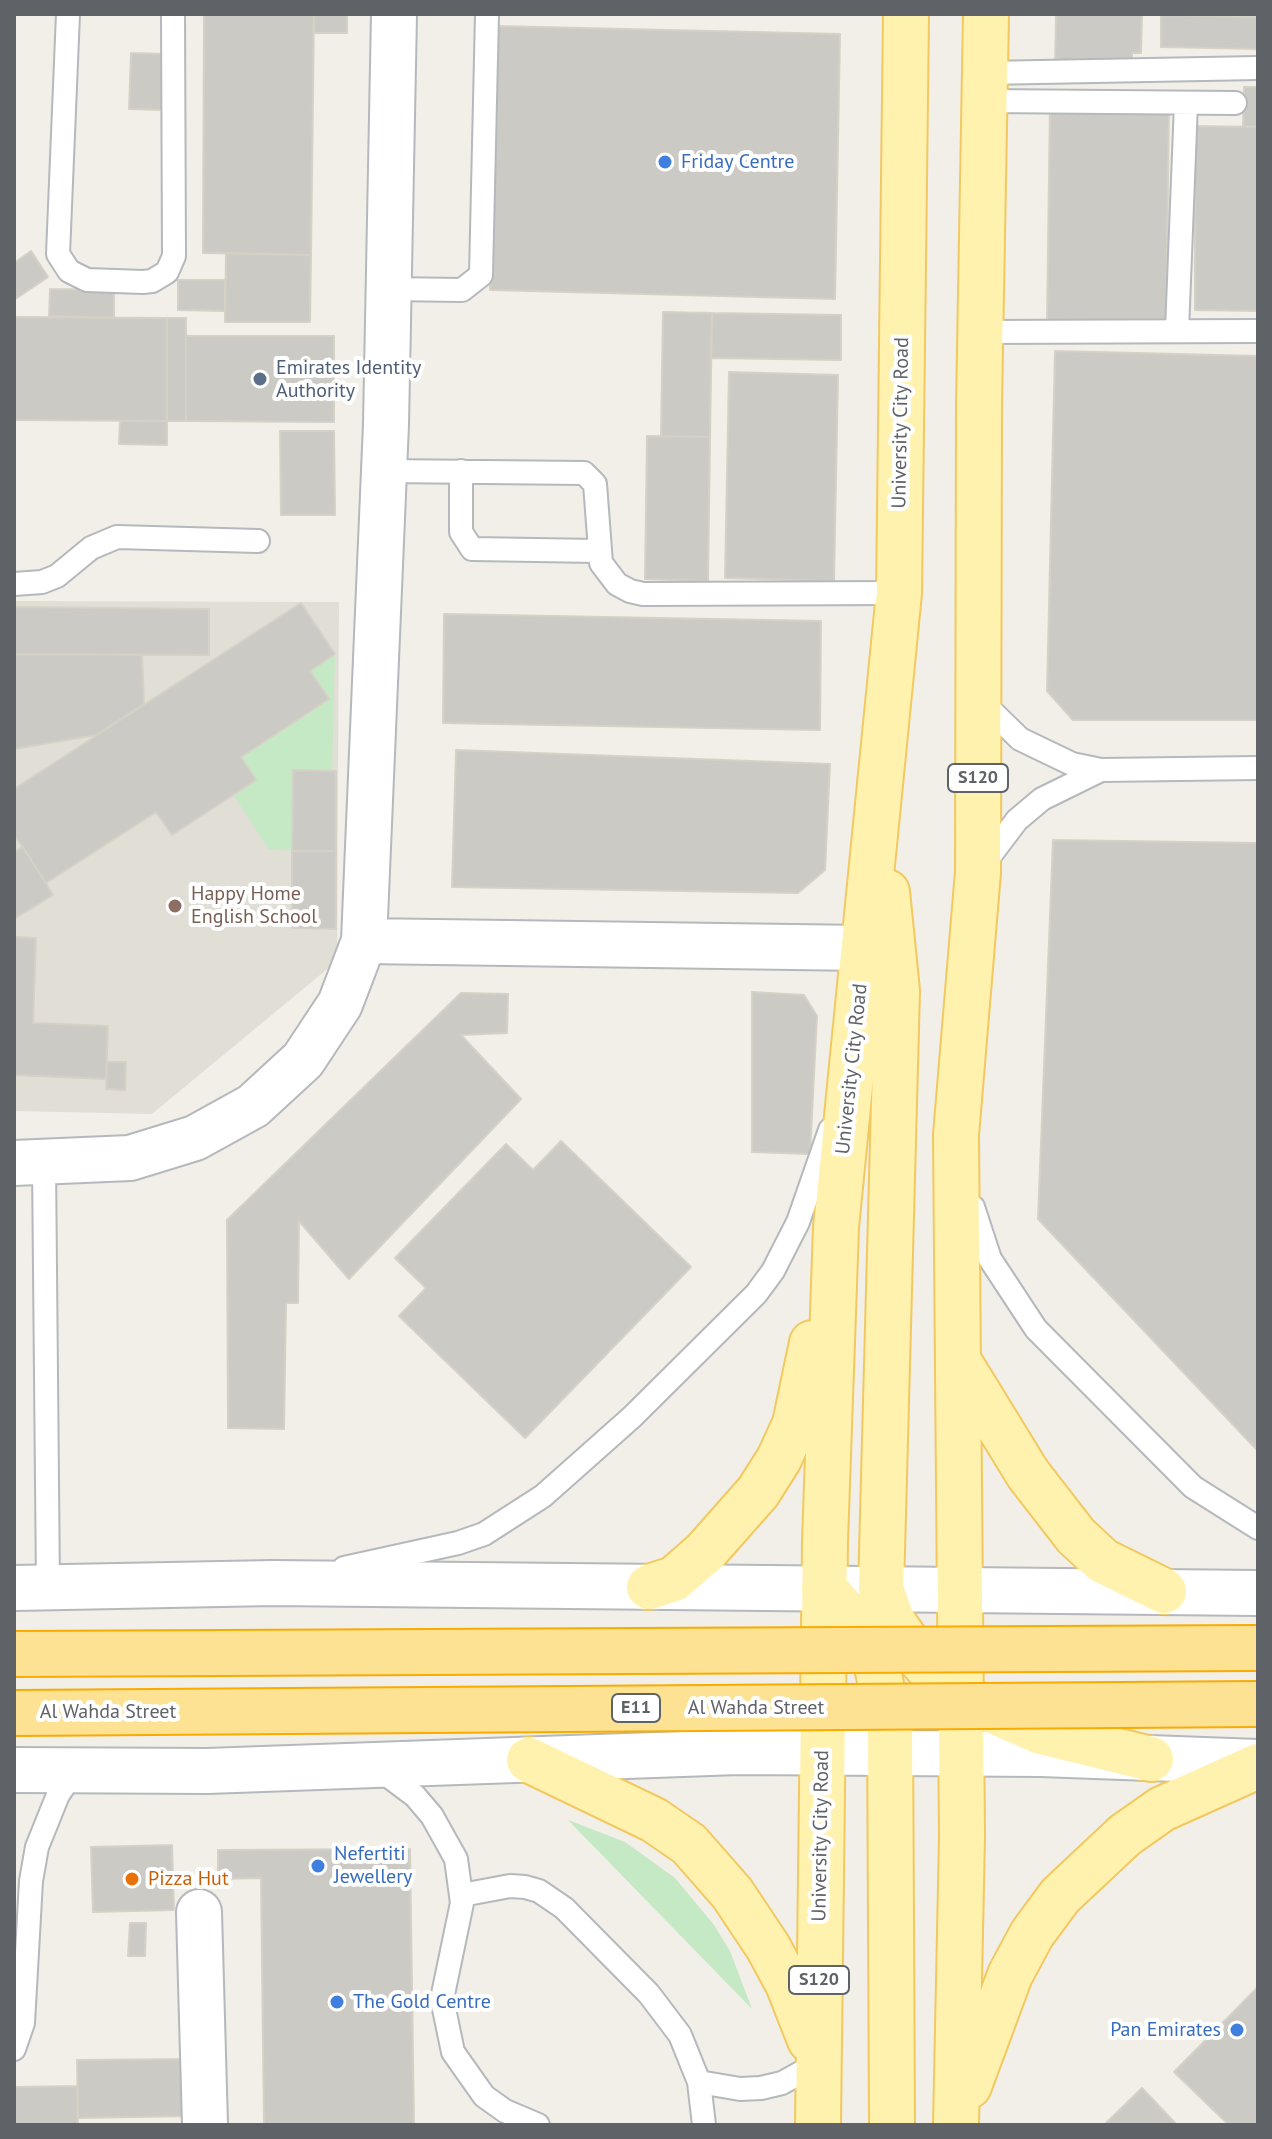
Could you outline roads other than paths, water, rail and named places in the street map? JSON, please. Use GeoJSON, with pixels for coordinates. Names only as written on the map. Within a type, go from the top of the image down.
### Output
{"type":"FeatureCollection","features":[{"type":"Feature","properties":{"kind":"highway"},"geometry":{"type":"LineString","coordinates":[[14,1654],[1258,1648]]}},
{"type":"Feature","properties":{"kind":"highway","name":"Al Wahda Street"},"geometry":{"type":"LineString","coordinates":[[14,1713],[1258,1704]]}},
{"type":"Feature","properties":{"kind":"main road","name":"University City Road"},"geometry":{"type":"LineString","coordinates":[[818,2125],[824,1588],[836,1227],[899,593],[906,14]]}},
{"type":"Feature","properties":{"kind":"main road","name":"S120"},"geometry":{"type":"LineString","coordinates":[[956,2122],[961,1697],[956,1135],[978,872],[980,332],[986,14]]}},
{"type":"Feature","properties":{"kind":"main road"},"geometry":{"type":"LineString","coordinates":[[874,840],[887,890],[897,991],[881,1589],[893,1622],[914,1652],[936,1677],[961,1697],[1041,1732],[1151,1759]]}},
{"type":"Feature","properties":{"kind":"main road"},"geometry":{"type":"LineString","coordinates":[[649,1587],[674,1579],[705,1552],[735,1521],[779,1459],[795,1424],[836,1227]]}},
{"type":"Feature","properties":{"kind":"main road"},"geometry":{"type":"LineString","coordinates":[[958,1360],[1028,1474],[1076,1536],[1103,1561],[1164,1591]]}},
{"type":"Feature","properties":{"kind":"main road"},"geometry":{"type":"LineString","coordinates":[[824,1588],[844,1610],[876,1663],[890,1723],[892,2125]]}},
{"type":"Feature","properties":{"kind":"main road"},"geometry":{"type":"LineString","coordinates":[[529,1760],[654,1820],[689,1844],[732,1893],[768,1947],[788,1984],[818,2063]]}},
{"type":"Feature","properties":{"kind":"main road"},"geometry":{"type":"LineString","coordinates":[[956,2122],[1010,1975],[1032,1934],[1060,1896],[1125,1835],[1162,1809],[1258,1764]]}},
{"type":"Feature","properties":{"kind":"street"},"geometry":{"type":"LineString","coordinates":[[29,1163],[130,1158],[195,1138],[253,1106],[303,1060],[333,1015],[364,941],[384,471],[394,14]]}},
{"type":"Feature","properties":{"kind":"street"},"geometry":{"type":"LineString","coordinates":[[364,941],[864,948]]}},
{"type":"Feature","properties":{"kind":"street"},"geometry":{"type":"LineString","coordinates":[[31,1588],[273,1583],[1258,1593]]}},
{"type":"Feature","properties":{"kind":"street"},"geometry":{"type":"LineString","coordinates":[[14,1770],[207,1771],[822,1753],[961,1754],[1258,1764]]}},
{"type":"Feature","properties":{"kind":"street"},"geometry":{"type":"LineString","coordinates":[[199,1912],[205,2125]]}},
{"type":"Feature","properties":{"kind":"lane"},"geometry":{"type":"LineString","coordinates":[[68,14],[58,254],[69,271],[87,280],[143,282],[152,281],[167,272],[174,256],[173,14]]}},
{"type":"Feature","properties":{"kind":"lane"},"geometry":{"type":"LineString","coordinates":[[388,289],[462,290],[481,275],[487,14]]}},
{"type":"Feature","properties":{"kind":"lane"},"geometry":{"type":"LineString","coordinates":[[985,87],[1258,68]]}},
{"type":"Feature","properties":{"kind":"lane"},"geometry":{"type":"LineString","coordinates":[[985,87],[1186,103],[1235,103]]}},
{"type":"Feature","properties":{"kind":"lane"},"geometry":{"type":"LineString","coordinates":[[1177,331],[1186,103]]}},
{"type":"Feature","properties":{"kind":"lane"},"geometry":{"type":"LineString","coordinates":[[980,332],[1258,331]]}},
{"type":"Feature","properties":{"kind":"lane"},"geometry":{"type":"LineString","coordinates":[[384,471],[584,473],[595,484],[601,563],[617,584],[643,594],[899,593]]}},
{"type":"Feature","properties":{"kind":"lane"},"geometry":{"type":"LineString","coordinates":[[461,471],[461,532],[472,549],[598,551]]}},
{"type":"Feature","properties":{"kind":"lane"},"geometry":{"type":"LineString","coordinates":[[14,584],[42,582],[57,576],[91,548],[117,537],[258,541]]}},
{"type":"Feature","properties":{"kind":"lane"},"geometry":{"type":"LineString","coordinates":[[978,697],[997,720],[1044,753],[1101,770],[1258,768]]}},
{"type":"Feature","properties":{"kind":"lane"},"geometry":{"type":"LineString","coordinates":[[978,872],[995,845],[1042,799],[1101,770]]}},
{"type":"Feature","properties":{"kind":"lane"},"geometry":{"type":"LineString","coordinates":[[273,1583],[458,1543],[484,1534],[513,1519],[566,1476],[756,1294],[773,1271],[798,1222],[853,1064]]}},
{"type":"Feature","properties":{"kind":"lane"},"geometry":{"type":"LineString","coordinates":[[956,1135],[979,1233],[1019,1307],[1036,1329],[1193,1487],[1258,1528]]}},
{"type":"Feature","properties":{"kind":"lane"},"geometry":{"type":"LineString","coordinates":[[29,1163],[31,1588]]}},
{"type":"Feature","properties":{"kind":"lane"},"geometry":{"type":"LineString","coordinates":[[371,1765],[415,1796],[432,1816],[456,1859],[462,1895],[459,1925],[445,1973],[442,1999],[453,2052],[484,2096],[505,2111],[538,2125]]}},
{"type":"Feature","properties":{"kind":"lane"},"geometry":{"type":"LineString","coordinates":[[14,2049],[23,2023],[22,1882],[46,1820],[74,1771]]}},
{"type":"Feature","properties":{"kind":"lane"},"geometry":{"type":"LineString","coordinates":[[462,1895],[510,1886],[539,1891],[552,1898],[666,2014],[680,2035],[699,2082],[704,2125]]}},
{"type":"Feature","properties":{"kind":"lane"},"geometry":{"type":"LineString","coordinates":[[699,2082],[740,2089],[761,2088],[782,2083],[818,2063]]}},
{"type":"Feature","properties":{"kind":"place","name":"Friday Centre"},"geometry":{"type":"Point","coordinates":[665,162]}},
{"type":"Feature","properties":{"kind":"place","name":"Emirates Identity Authority"},"geometry":{"type":"Point","coordinates":[260,379]}},
{"type":"Feature","properties":{"kind":"place","name":"Happy Home English School"},"geometry":{"type":"Point","coordinates":[175,906]}},
{"type":"Feature","properties":{"kind":"place","name":"Nefertiti Jewellery"},"geometry":{"type":"Point","coordinates":[318,1866]}},
{"type":"Feature","properties":{"kind":"place","name":"Pizza Hut"},"geometry":{"type":"Point","coordinates":[132,1879]}},
{"type":"Feature","properties":{"kind":"place","name":"The Gold Centre"},"geometry":{"type":"Point","coordinates":[337,2002]}},
{"type":"Feature","properties":{"kind":"place","name":"Pan Emirates"},"geometry":{"type":"Point","coordinates":[1237,2030]}}]}
